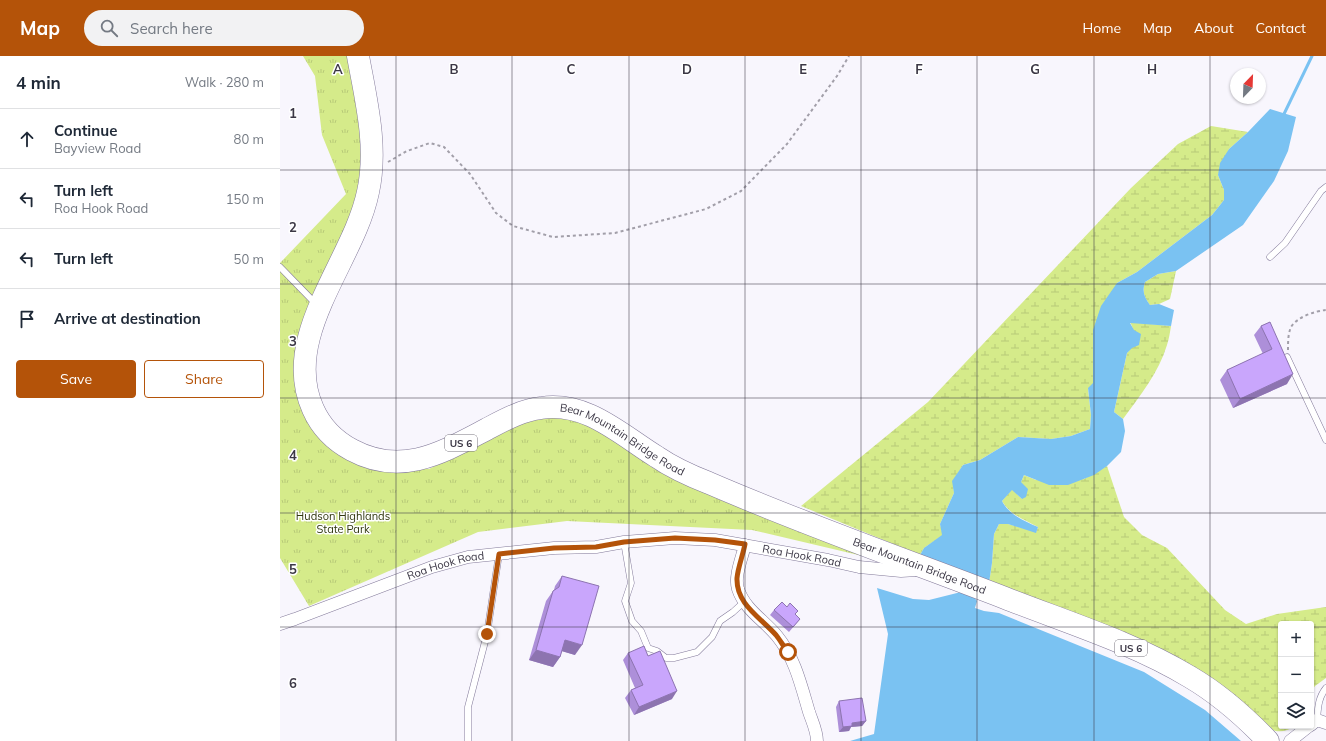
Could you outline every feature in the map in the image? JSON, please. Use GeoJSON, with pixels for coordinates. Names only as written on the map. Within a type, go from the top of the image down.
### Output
{"type":"FeatureCollection","features":[{"type":"Feature","properties":{"kind":"highway","name":"Bear Mountain Bridge Road"},"geometry":{"type":"LineString","coordinates":[[358,56],[370,131],[372,157],[368,193],[364,210],[320,308],[309,337],[306,355],[305,380],[309,399],[318,418],[332,436],[340,443],[360,454],[386,462],[420,460],[450,449],[522,412],[544,407],[567,408],[584,412],[604,422],[659,459],[692,476],[770,508],[1116,641],[1160,661],[1191,677],[1210,690],[1247,720],[1268,741]]}},
{"type":"Feature","properties":{"kind":"street","name":"Roa Hook Road"},"geometry":{"type":"LineString","coordinates":[[280,624],[432,567],[468,557],[554,548],[596,547],[624,542],[675,538],[715,540],[745,544],[859,567],[902,571],[914,571],[927,568]]}},
{"type":"Feature","properties":{"kind":"street"},"geometry":{"type":"LineString","coordinates":[[745,544],[737,576],[738,588],[744,602],[750,610],[776,635],[796,667],[817,741]]}},
{"type":"Feature","properties":{"kind":"street"},"geometry":{"type":"LineString","coordinates":[[1290,741],[1316,723]]}},
{"type":"Feature","properties":{"kind":"lane"},"geometry":{"type":"LineString","coordinates":[[1270,257],[1285,243],[1321,191],[1326,187]]}},
{"type":"Feature","properties":{"kind":"lane"},"geometry":{"type":"LineString","coordinates":[[280,267],[320,308]]}},
{"type":"Feature","properties":{"kind":"lane"},"geometry":{"type":"LineString","coordinates":[[1287,357],[1326,440]]}},
{"type":"Feature","properties":{"kind":"lane"},"geometry":{"type":"LineString","coordinates":[[624,542],[631,583],[625,601],[632,621],[641,631],[648,648],[657,651],[666,658],[674,658],[697,652],[712,637],[720,621],[734,612],[744,602]]}},
{"type":"Feature","properties":{"kind":"lane"},"geometry":{"type":"LineString","coordinates":[[468,741],[468,707],[487,634],[499,554]]}},
{"type":"Feature","properties":{"kind":"lane"},"geometry":{"type":"LineString","coordinates":[[1316,723],[1318,704],[1322,692],[1326,688]]}},
{"type":"Feature","properties":{"kind":"path"},"geometry":{"type":"LineString","coordinates":[[371,171],[407,151],[430,143],[444,147],[470,174],[496,213],[513,226],[553,237],[615,232],[706,209],[741,191],[787,144],[837,76],[849,56]]}},
{"type":"Feature","properties":{"kind":"path"},"geometry":{"type":"LineString","coordinates":[[1287,357],[1289,332],[1292,325],[1318,311],[1326,310]]}},
{"type":"Feature","properties":{"kind":"green space","name":"Hudson Highlands State Park"},"geometry":{"type":"Polygon","coordinates":[[[303,56],[350,56],[368,171],[322,285],[304,406],[374,466],[429,469],[511,428],[543,415],[574,417],[604,432],[653,468],[723,501],[871,558],[752,530],[567,521],[478,532],[309,606],[280,558],[280,263],[346,194],[322,135],[315,76],[303,56]]]}},
{"type":"Feature","properties":{"kind":"green space"},"geometry":{"type":"Polygon","coordinates":[[[1211,126],[1248,132],[1229,149],[1218,175],[1224,190],[1224,200],[1212,215],[1137,272],[1117,283],[1093,359],[1093,384],[1088,389],[1091,415],[1090,429],[1071,436],[1051,439],[1018,437],[980,460],[963,465],[953,481],[954,493],[940,524],[943,535],[924,548],[920,555],[801,506],[928,402],[1131,188],[1178,144],[1211,126]]]}},
{"type":"Feature","properties":{"kind":"green space"},"geometry":{"type":"Polygon","coordinates":[[[1176,271],[1170,299],[1159,304],[1150,305],[1144,294],[1145,282],[1158,274],[1176,271]]]}},
{"type":"Feature","properties":{"kind":"green space"},"geometry":{"type":"Polygon","coordinates":[[[1130,322],[1171,326],[1168,343],[1159,365],[1136,402],[1123,419],[1114,412],[1127,353],[1132,346],[1134,338],[1130,322]]]}},
{"type":"Feature","properties":{"kind":"green space"},"geometry":{"type":"Polygon","coordinates":[[[1107,466],[1124,517],[1142,535],[1167,548],[1225,610],[1246,624],[1277,614],[1326,607],[1326,678],[1314,688],[1314,621],[1278,621],[1278,729],[1289,729],[1283,731],[1273,730],[1253,717],[989,583],[994,534],[999,524],[1008,524],[1036,532],[1038,527],[1013,514],[1002,501],[1012,489],[1022,499],[1021,482],[1024,475],[1036,480],[1084,479],[1107,466]]]}},
{"type":"Feature","properties":{"kind":"water"},"geometry":{"type":"Polygon","coordinates":[[[1270,109],[1296,117],[1288,151],[1274,181],[1243,225],[1176,271],[1158,274],[1145,282],[1144,294],[1150,305],[1159,304],[1174,310],[1171,326],[1130,323],[1134,330],[1141,334],[1139,345],[1132,348],[1127,353],[1114,412],[1123,419],[1125,431],[1121,452],[1107,466],[1094,475],[1068,485],[1049,485],[1024,475],[1021,482],[1028,489],[1026,497],[1022,499],[1012,490],[1002,501],[1013,514],[1038,527],[1036,533],[1008,524],[999,524],[994,534],[989,583],[920,555],[924,548],[942,535],[940,524],[954,493],[952,481],[963,465],[980,460],[1018,437],[1051,439],[1071,436],[1090,429],[1091,415],[1088,388],[1093,383],[1093,330],[1101,306],[1117,283],[1137,272],[1212,215],[1224,200],[1224,190],[1218,175],[1220,163],[1229,149],[1270,109]]]}},
{"type":"Feature","properties":{"kind":"water"},"geometry":{"type":"Polygon","coordinates":[[[877,588],[913,599],[929,600],[961,592],[974,597],[977,601],[975,608],[999,613],[1144,672],[1205,710],[1241,741],[850,741],[874,734],[888,634],[877,588]]]}},
{"type":"Feature","properties":{"kind":"building"},"geometry":{"type":"Polygon","coordinates":[[[1270,322],[1293,374],[1240,399],[1227,370],[1272,349],[1261,326],[1270,322]]]}},
{"type":"Feature","properties":{"kind":"building"},"geometry":{"type":"Polygon","coordinates":[[[562,576],[599,586],[582,645],[565,640],[560,657],[536,650],[553,591],[559,587],[562,576]]]}},
{"type":"Feature","properties":{"kind":"building"},"geometry":{"type":"Polygon","coordinates":[[[782,602],[787,607],[790,603],[798,611],[795,614],[800,619],[793,627],[774,610],[782,602]]]}},
{"type":"Feature","properties":{"kind":"building"},"geometry":{"type":"Polygon","coordinates":[[[644,646],[648,656],[660,651],[677,691],[639,707],[631,690],[643,685],[628,653],[644,646]]]}},
{"type":"Feature","properties":{"kind":"building"},"geometry":{"type":"Polygon","coordinates":[[[862,698],[866,721],[852,723],[852,726],[843,727],[839,701],[862,698]]]}},
{"type":"Feature","properties":{"kind":"waterway"},"geometry":{"type":"LineString","coordinates":[[1284,114],[1312,56]]}},
{"type":"Feature","properties":{"kind":"route"},"geometry":{"type":"LineString","coordinates":[[487,634],[499,554],[554,548],[596,547],[624,542],[675,538],[715,540],[745,544],[737,576],[738,588],[743,601],[750,610],[776,635],[788,652]]}}]}
